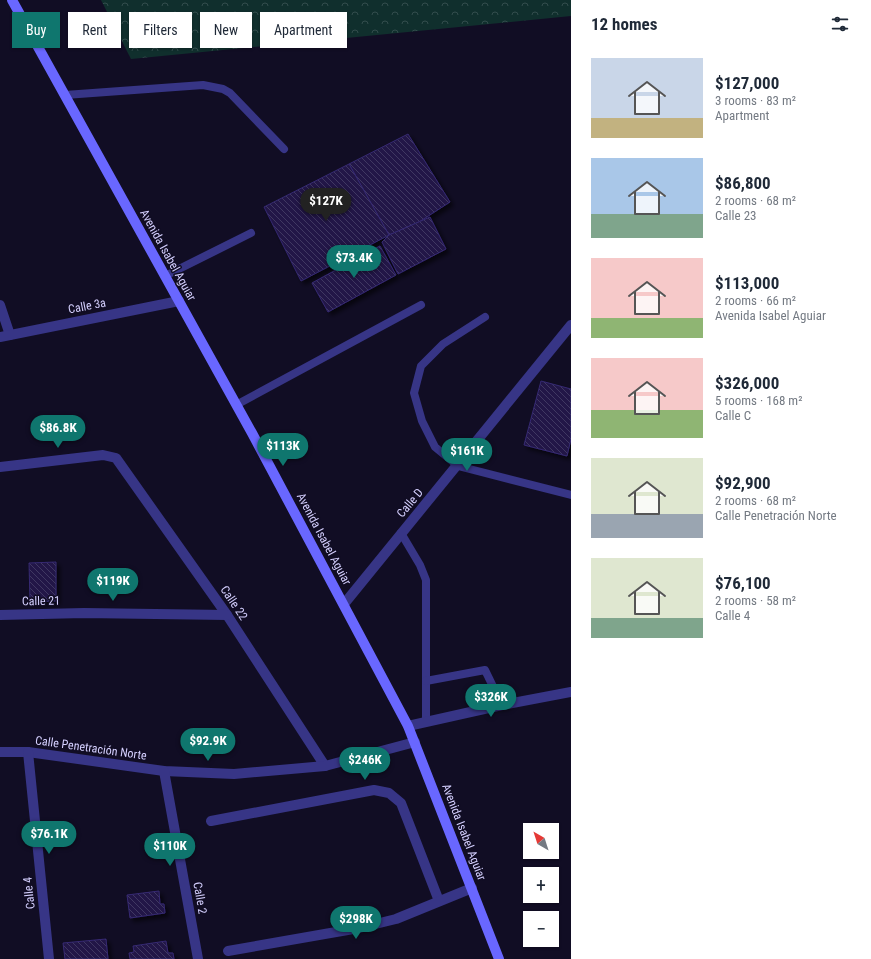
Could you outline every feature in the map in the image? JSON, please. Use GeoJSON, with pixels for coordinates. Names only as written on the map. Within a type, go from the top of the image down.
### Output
{"type":"FeatureCollection","features":[{"type":"Feature","properties":{"kind":"main road","name":"Avenida Isabel Aguiar"},"geometry":{"type":"LineString","coordinates":[[12,0],[236,405],[344,604],[408,726],[416,742],[499,959]]}},
{"type":"Feature","properties":{"kind":"street","name":"Calle 3a"},"geometry":{"type":"LineString","coordinates":[[5,336],[179,301]]}},
{"type":"Feature","properties":{"kind":"street"},"geometry":{"type":"LineString","coordinates":[[0,306],[5,336]]}},
{"type":"Feature","properties":{"kind":"street","name":"Calle D"},"geometry":{"type":"LineString","coordinates":[[344,604],[401,533],[458,466],[571,325]]}},
{"type":"Feature","properties":{"kind":"street","name":"Calle 22"},"geometry":{"type":"LineString","coordinates":[[0,467],[102,455],[116,458],[226,615],[325,766]]}},
{"type":"Feature","properties":{"kind":"street","name":"Calle 21"},"geometry":{"type":"LineString","coordinates":[[0,615],[84,613],[226,615]]}},
{"type":"Feature","properties":{"kind":"street"},"geometry":{"type":"LineString","coordinates":[[408,726],[502,705],[571,692]]}},
{"type":"Feature","properties":{"kind":"street","name":"Calle Penetración Norte"},"geometry":{"type":"LineString","coordinates":[[0,752],[28,752],[164,771],[234,774],[325,766],[416,742]]}},
{"type":"Feature","properties":{"kind":"street","name":"Calle 4"},"geometry":{"type":"LineString","coordinates":[[28,752],[49,959]]}},
{"type":"Feature","properties":{"kind":"street","name":"Calle 2"},"geometry":{"type":"LineString","coordinates":[[164,771],[198,959]]}},
{"type":"Feature","properties":{"kind":"street"},"geometry":{"type":"LineString","coordinates":[[211,820],[374,790],[389,793],[401,803],[439,901]]}},
{"type":"Feature","properties":{"kind":"street"},"geometry":{"type":"LineString","coordinates":[[228,951],[359,928],[396,919],[472,888]]}},
{"type":"Feature","properties":{"kind":"lane"},"geometry":{"type":"LineString","coordinates":[[65,95],[203,85],[223,88],[230,93],[284,149]]}},
{"type":"Feature","properties":{"kind":"lane"},"geometry":{"type":"LineString","coordinates":[[165,276],[251,234]]}},
{"type":"Feature","properties":{"kind":"lane"},"geometry":{"type":"LineString","coordinates":[[236,405],[421,305]]}},
{"type":"Feature","properties":{"kind":"lane"},"geometry":{"type":"LineString","coordinates":[[485,317],[443,344],[421,366],[414,393],[422,421],[435,447],[458,466],[571,494]]}},
{"type":"Feature","properties":{"kind":"lane"},"geometry":{"type":"LineString","coordinates":[[401,533],[420,565],[426,580],[426,721]]}},
{"type":"Feature","properties":{"kind":"lane"},"geometry":{"type":"LineString","coordinates":[[426,681],[485,670],[502,705]]}},
{"type":"Feature","properties":{"kind":"green space"},"geometry":{"type":"Polygon","coordinates":[[[101,0],[571,0],[571,16],[347,38],[347,12],[260,12],[260,46],[252,47],[252,12],[200,12],[200,48],[244,48],[131,59],[121,39],[121,12],[107,12],[101,0]]]}},
{"type":"Feature","properties":{"kind":"building"},"geometry":{"type":"Polygon","coordinates":[[[408,134],[450,202],[419,222],[389,235],[349,164],[408,134]]]}},
{"type":"Feature","properties":{"kind":"building"},"geometry":{"type":"Polygon","coordinates":[[[349,164],[389,235],[301,281],[264,207],[349,164]]]}},
{"type":"Feature","properties":{"kind":"building"},"geometry":{"type":"Polygon","coordinates":[[[430,217],[446,249],[398,274],[382,242],[389,235],[430,217]]]}},
{"type":"Feature","properties":{"kind":"building"},"geometry":{"type":"Polygon","coordinates":[[[380,246],[396,275],[328,312],[312,283],[380,246]]]}},
{"type":"Feature","properties":{"kind":"building"},"geometry":{"type":"Polygon","coordinates":[[[541,381],[571,389],[571,439],[567,456],[524,445],[541,381]]]}},
{"type":"Feature","properties":{"kind":"building"},"geometry":{"type":"Polygon","coordinates":[[[56,562],[56,601],[30,602],[29,563],[56,562]]]}},
{"type":"Feature","properties":{"kind":"building"},"geometry":{"type":"Polygon","coordinates":[[[159,891],[160,904],[164,904],[165,913],[130,918],[127,895],[159,891]]]}},
{"type":"Feature","properties":{"kind":"building"},"geometry":{"type":"Polygon","coordinates":[[[106,939],[108,959],[65,959],[63,943],[106,939]]]}},
{"type":"Feature","properties":{"kind":"building"},"geometry":{"type":"Polygon","coordinates":[[[166,941],[168,953],[173,953],[174,959],[130,959],[129,953],[134,952],[133,946],[166,941]]]}}]}
